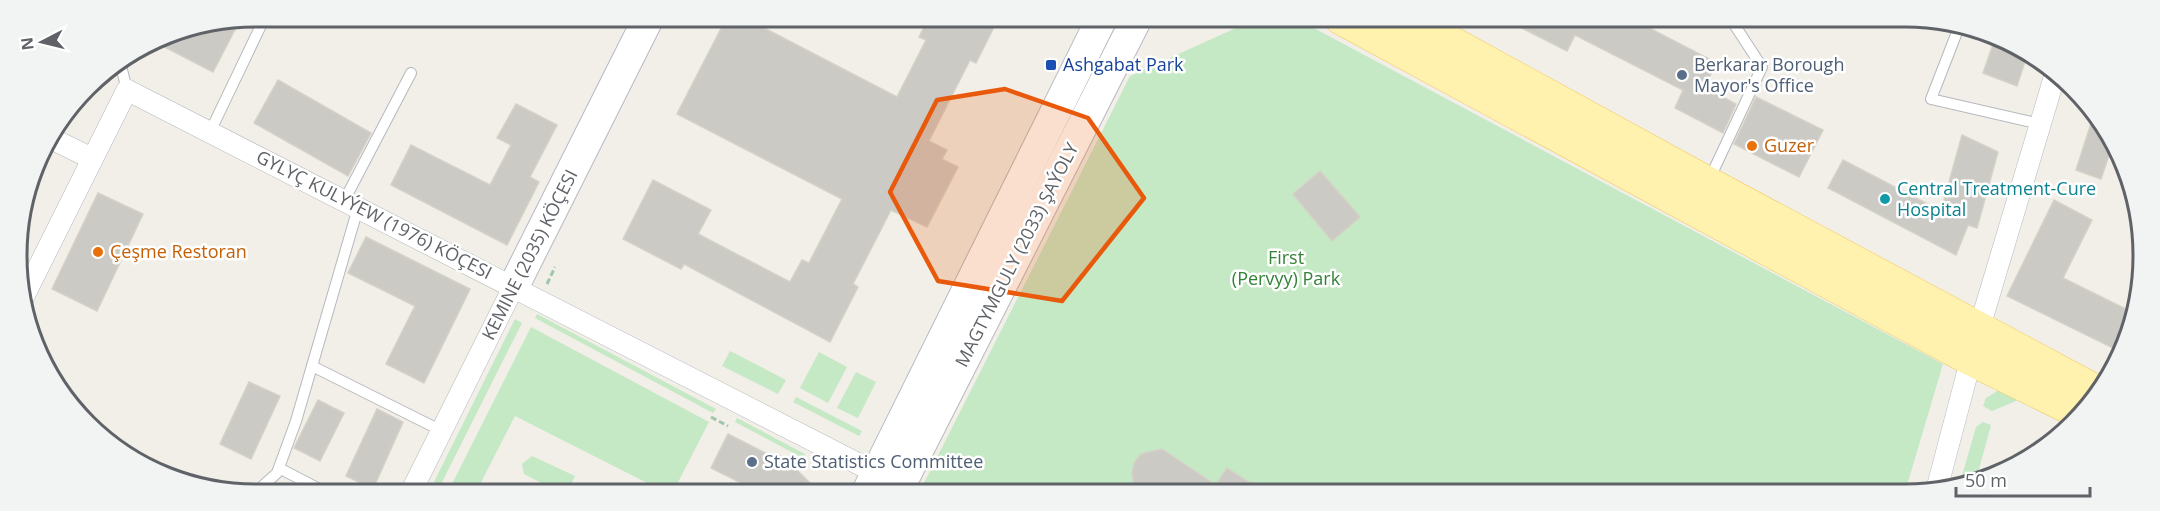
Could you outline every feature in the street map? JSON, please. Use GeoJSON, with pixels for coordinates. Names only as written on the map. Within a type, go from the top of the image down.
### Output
{"type":"FeatureCollection","features":[{"type":"Feature","properties":{"kind":"main road","name":"KEMINE (2035) KÖÇESI"},"geometry":{"type":"LineString","coordinates":[[514,286],[644,27]]}},
{"type":"Feature","properties":{"kind":"main road","name":"MAGTYMGULY (2033) ŞAÝOLY"},"geometry":{"type":"LineString","coordinates":[[892,484],[1098,27]]}},
{"type":"Feature","properties":{"kind":"main road","name":"MAGTYMGULY (2033) ŞAÝOLY"},"geometry":{"type":"LineString","coordinates":[[893,484],[1132,27]]}},
{"type":"Feature","properties":{"kind":"main road"},"geometry":{"type":"LineString","coordinates":[[1359,27],[1975,344],[2090,389]]}},
{"type":"Feature","properties":{"kind":"main road"},"geometry":{"type":"LineString","coordinates":[[1422,27],[1707,183],[1975,344],[2074,408]]}},
{"type":"Feature","properties":{"kind":"street"},"geometry":{"type":"LineString","coordinates":[[1940,481],[1975,344],[2053,82]]}},
{"type":"Feature","properties":{"kind":"street","name":"GYLYÇ KULYÝEW (1976) KÖÇESI"},"geometry":{"type":"LineString","coordinates":[[127,90],[514,286],[885,484]]}},
{"type":"Feature","properties":{"kind":"street"},"geometry":{"type":"LineString","coordinates":[[29,286],[127,90]]}},
{"type":"Feature","properties":{"kind":"street"},"geometry":{"type":"LineString","coordinates":[[58,142],[91,158]]}},
{"type":"Feature","properties":{"kind":"street","name":"KEMINE (2035) KÖÇESI"},"geometry":{"type":"LineString","coordinates":[[415,484],[514,286]]}},
{"type":"Feature","properties":{"kind":"lane"},"geometry":{"type":"LineString","coordinates":[[210,132],[260,27]]}},
{"type":"Feature","properties":{"kind":"lane"},"geometry":{"type":"LineString","coordinates":[[1707,183],[1762,68],[1736,27]]}},
{"type":"Feature","properties":{"kind":"lane"},"geometry":{"type":"LineString","coordinates":[[1957,33],[1931,99],[2040,124]]}},
{"type":"Feature","properties":{"kind":"lane"},"geometry":{"type":"LineString","coordinates":[[122,70],[127,90]]}},
{"type":"Feature","properties":{"kind":"lane"},"geometry":{"type":"LineString","coordinates":[[264,484],[279,468],[312,366],[351,205],[411,73]]}},
{"type":"Feature","properties":{"kind":"lane"},"geometry":{"type":"LineString","coordinates":[[312,366],[442,431]]}},
{"type":"Feature","properties":{"kind":"lane"},"geometry":{"type":"LineString","coordinates":[[279,468],[310,484]]}},
{"type":"Feature","properties":{"kind":"path"},"geometry":{"type":"LineString","coordinates":[[711,417],[728,426]]}},
{"type":"Feature","properties":{"kind":"highlighted area"},"geometry":{"type":"Polygon","coordinates":[[[1005,89],[1088,118],[1144,198],[1062,301],[938,281],[890,192],[937,100],[1005,89]]]}},
{"type":"Feature","properties":{"kind":"green space","name":"First (Pervyy) Park"},"geometry":{"type":"Polygon","coordinates":[[[1238,27],[1312,27],[1943,364],[1907,484],[924,483],[1130,76],[1238,27]]]}},
{"type":"Feature","properties":{"kind":"green space"},"geometry":{"type":"Polygon","coordinates":[[[537,314],[716,409],[713,413],[535,318],[537,314]]]}},
{"type":"Feature","properties":{"kind":"green space"},"geometry":{"type":"Polygon","coordinates":[[[515,319],[522,323],[441,484],[433,484],[515,319]]]}},
{"type":"Feature","properties":{"kind":"green space"},"geometry":{"type":"Polygon","coordinates":[[[531,327],[709,422],[677,484],[649,484],[515,416],[480,484],[452,484],[531,327]]]}},
{"type":"Feature","properties":{"kind":"green space"},"geometry":{"type":"Polygon","coordinates":[[[730,351],[786,380],[778,394],[722,366],[730,351]]]}},
{"type":"Feature","properties":{"kind":"green space"},"geometry":{"type":"Polygon","coordinates":[[[819,352],[847,367],[828,403],[800,388],[819,352]]]}},
{"type":"Feature","properties":{"kind":"green space"},"geometry":{"type":"Polygon","coordinates":[[[856,372],[876,382],[858,418],[837,408],[856,372]]]}},
{"type":"Feature","properties":{"kind":"green space"},"geometry":{"type":"Polygon","coordinates":[[[1999,390],[2020,392],[2016,401],[1992,411],[1983,406],[1986,398],[1999,390]]]}},
{"type":"Feature","properties":{"kind":"green space"},"geometry":{"type":"Polygon","coordinates":[[[796,397],[862,431],[859,436],[793,402],[796,397]]]}},
{"type":"Feature","properties":{"kind":"green space"},"geometry":{"type":"Polygon","coordinates":[[[737,418],[805,454],[803,458],[735,422],[737,418]]]}},
{"type":"Feature","properties":{"kind":"green space"},"geometry":{"type":"Polygon","coordinates":[[[1983,422],[1991,425],[1978,472],[1962,477],[1976,427],[1983,422]]]}},
{"type":"Feature","properties":{"kind":"green space"},"geometry":{"type":"Polygon","coordinates":[[[532,456],[575,476],[571,484],[543,484],[524,474],[522,464],[532,456]]]}},
{"type":"Feature","properties":{"kind":"building"},"geometry":{"type":"Polygon","coordinates":[[[722,27],[762,27],[897,97],[926,40],[919,37],[924,27],[994,27],[976,63],[970,60],[929,141],[947,150],[942,159],[958,167],[927,227],[891,210],[853,284],[858,287],[830,342],[684,264],[681,269],[623,239],[653,180],[711,210],[698,234],[790,282],[802,260],[809,263],[842,199],[677,114],[722,27]]]}},
{"type":"Feature","properties":{"kind":"building","name":"Berkarar Borough Mayor's Office"},"geometry":{"type":"Polygon","coordinates":[[[1520,27],[1647,27],[1717,63],[1704,87],[1736,104],[1723,133],[1675,108],[1683,90],[1575,35],[1567,51],[1520,27]]]}},
{"type":"Feature","properties":{"kind":"building"},"geometry":{"type":"Polygon","coordinates":[[[236,28],[213,72],[163,46],[211,31],[236,28]]]}},
{"type":"Feature","properties":{"kind":"building"},"geometry":{"type":"Polygon","coordinates":[[[1993,45],[2025,62],[2017,86],[1983,73],[1993,45]]]}},
{"type":"Feature","properties":{"kind":"building"},"geometry":{"type":"Polygon","coordinates":[[[278,80],[371,133],[348,176],[254,123],[278,80]]]}},
{"type":"Feature","properties":{"kind":"building"},"geometry":{"type":"Polygon","coordinates":[[[1756,97],[1823,130],[1799,177],[1734,144],[1756,97]]]}},
{"type":"Feature","properties":{"kind":"building"},"geometry":{"type":"Polygon","coordinates":[[[516,104],[557,125],[530,177],[539,182],[507,245],[391,185],[411,145],[490,185],[511,145],[497,138],[516,104]]]}},
{"type":"Feature","properties":{"kind":"building"},"geometry":{"type":"Polygon","coordinates":[[[2091,124],[2109,154],[2101,179],[2076,170],[2091,124]]]}},
{"type":"Feature","properties":{"kind":"building","name":"Central Treatment-Cure Hospital"},"geometry":{"type":"Polygon","coordinates":[[[1962,135],[1998,152],[1977,228],[1968,225],[1956,255],[1828,188],[1843,160],[1941,211],[1962,135]]]}},
{"type":"Feature","properties":{"kind":"building"},"geometry":{"type":"Polygon","coordinates":[[[1320,171],[1360,217],[1332,241],[1293,194],[1320,171]]]}},
{"type":"Feature","properties":{"kind":"building","name":"Çeşme Restoran"},"geometry":{"type":"Polygon","coordinates":[[[98,193],[143,214],[97,311],[52,289],[98,193]]]}},
{"type":"Feature","properties":{"kind":"building"},"geometry":{"type":"Polygon","coordinates":[[[2054,200],[2092,220],[2063,278],[2127,309],[2113,348],[2007,296],[2054,200]]]}},
{"type":"Feature","properties":{"kind":"building"},"geometry":{"type":"Polygon","coordinates":[[[366,237],[470,289],[424,383],[386,364],[415,306],[348,273],[366,237]]]}},
{"type":"Feature","properties":{"kind":"building"},"geometry":{"type":"Polygon","coordinates":[[[249,382],[280,396],[251,459],[220,444],[249,382]]]}},
{"type":"Feature","properties":{"kind":"building"},"geometry":{"type":"Polygon","coordinates":[[[318,400],[344,413],[320,461],[294,448],[318,400]]]}},
{"type":"Feature","properties":{"kind":"building"},"geometry":{"type":"Polygon","coordinates":[[[377,409],[403,422],[375,484],[363,484],[346,476],[377,409]]]}},
{"type":"Feature","properties":{"kind":"building","name":"State Statistics Committee"},"geometry":{"type":"Polygon","coordinates":[[[728,434],[775,458],[777,454],[786,459],[811,484],[743,484],[711,468],[728,434]]]}},
{"type":"Feature","properties":{"kind":"building"},"geometry":{"type":"Polygon","coordinates":[[[1162,449],[1214,484],[1134,484],[1132,474],[1134,463],[1141,454],[1162,449]]]}},
{"type":"Feature","properties":{"kind":"building"},"geometry":{"type":"Polygon","coordinates":[[[1227,468],[1252,484],[1217,484],[1227,468]]]}},
{"type":"Feature","properties":{"kind":"place","name":"Ashgabat Park"},"geometry":{"type":"Point","coordinates":[1051,65]}},
{"type":"Feature","properties":{"kind":"place","name":"Berkarar Borough Mayor's Office"},"geometry":{"type":"Point","coordinates":[1682,75]}},
{"type":"Feature","properties":{"kind":"place","name":"Guzer"},"geometry":{"type":"Point","coordinates":[1752,146]}},
{"type":"Feature","properties":{"kind":"place","name":"Central Treatment-Cure Hospital"},"geometry":{"type":"Point","coordinates":[1885,199]}},
{"type":"Feature","properties":{"kind":"place","name":"Çeşme Restoran"},"geometry":{"type":"Point","coordinates":[98,252]}},
{"type":"Feature","properties":{"kind":"place","name":"State Statistics Committee"},"geometry":{"type":"Point","coordinates":[752,462]}}]}
